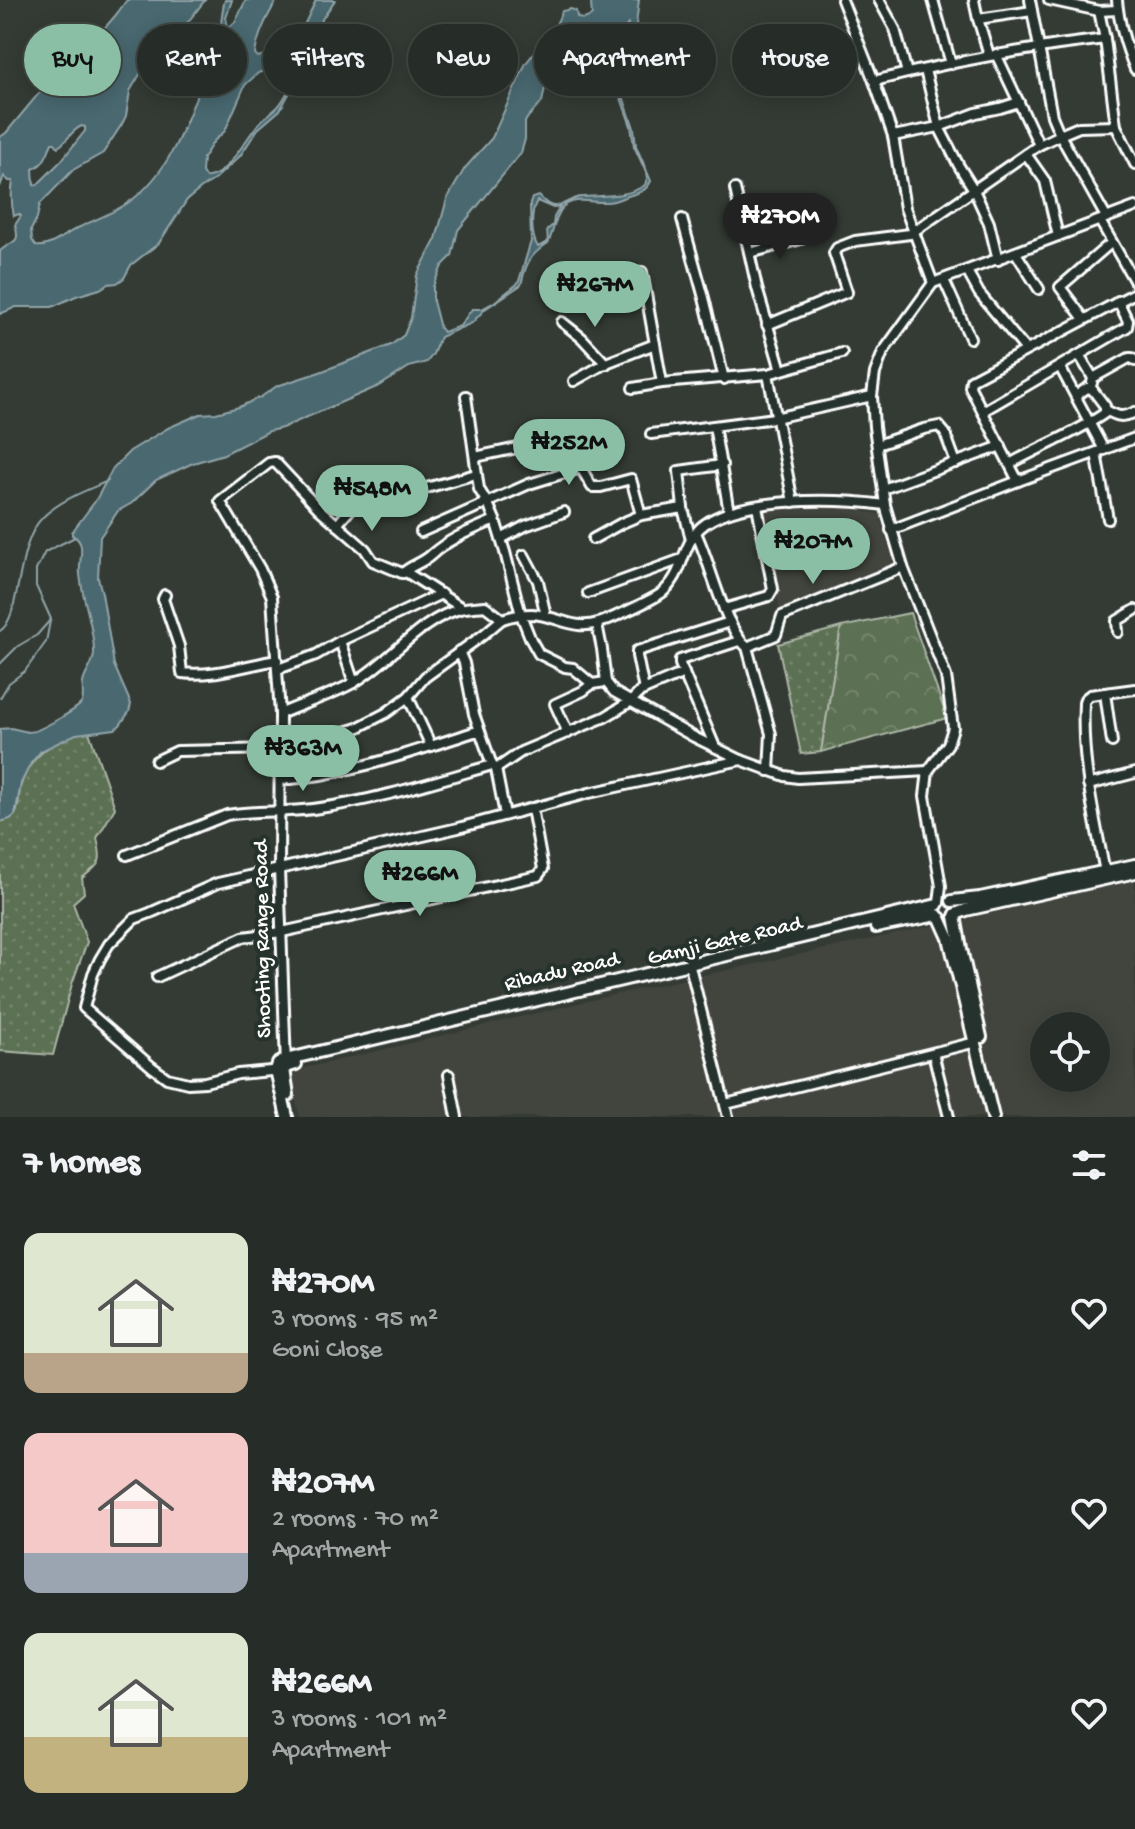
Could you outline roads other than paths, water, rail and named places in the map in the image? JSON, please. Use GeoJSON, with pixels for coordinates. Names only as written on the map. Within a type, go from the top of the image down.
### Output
{"type":"FeatureCollection","features":[{"type":"Feature","properties":{"kind":"main road"},"geometry":{"type":"LineString","coordinates":[[942,907],[1135,865]]}},
{"type":"Feature","properties":{"kind":"main road"},"geometry":{"type":"LineString","coordinates":[[942,907],[948,920],[966,910],[1135,872]]}},
{"type":"Feature","properties":{"kind":"main road"},"geometry":{"type":"LineString","coordinates":[[942,907],[957,908],[961,949],[1000,1117]]}},
{"type":"Feature","properties":{"kind":"main road"},"geometry":{"type":"LineString","coordinates":[[942,907],[993,1117]]}},
{"type":"Feature","properties":{"kind":"main road","name":"Ribadu Road"},"geometry":{"type":"LineString","coordinates":[[637,980],[942,907]]}},
{"type":"Feature","properties":{"kind":"main road","name":"Gamji Gate Road"},"geometry":{"type":"LineString","coordinates":[[284,1066],[637,980],[884,925],[942,907]]}},
{"type":"Feature","properties":{"kind":"main road"},"geometry":{"type":"LineString","coordinates":[[284,1066],[290,1117]]}},
{"type":"Feature","properties":{"kind":"street"},"geometry":{"type":"LineString","coordinates":[[842,0],[893,136],[905,208],[933,283]]}},
{"type":"Feature","properties":{"kind":"street"},"geometry":{"type":"LineString","coordinates":[[879,0],[895,29],[907,73]]}},
{"type":"Feature","properties":{"kind":"street"},"geometry":{"type":"LineString","coordinates":[[933,0],[951,64]]}},
{"type":"Feature","properties":{"kind":"street"},"geometry":{"type":"LineString","coordinates":[[974,0],[992,55],[1039,145]]}},
{"type":"Feature","properties":{"kind":"street"},"geometry":{"type":"LineString","coordinates":[[1030,0],[1048,105],[1112,242],[1135,282]]}},
{"type":"Feature","properties":{"kind":"street"},"geometry":{"type":"LineString","coordinates":[[1049,0],[1099,11],[1118,5],[1124,43],[1135,69]]}},
{"type":"Feature","properties":{"kind":"street"},"geometry":{"type":"LineString","coordinates":[[978,19],[1032,11]]}},
{"type":"Feature","properties":{"kind":"street"},"geometry":{"type":"LineString","coordinates":[[1099,11],[1116,126],[1135,164]]}},
{"type":"Feature","properties":{"kind":"street"},"geometry":{"type":"LineString","coordinates":[[874,81],[992,55],[1105,39]]}},
{"type":"Feature","properties":{"kind":"street"},"geometry":{"type":"LineString","coordinates":[[925,70],[939,127],[989,223],[998,260]]}},
{"type":"Feature","properties":{"kind":"street"},"geometry":{"type":"LineString","coordinates":[[893,136],[939,127],[1019,102]]}},
{"type":"Feature","properties":{"kind":"street"},"geometry":{"type":"LineString","coordinates":[[767,325],[847,292],[834,253],[837,248],[855,241],[905,235],[1039,145],[1079,127],[1116,126]]}},
{"type":"Feature","properties":{"kind":"street"},"geometry":{"type":"LineString","coordinates":[[1026,154],[1045,181],[1058,236]]}},
{"type":"Feature","properties":{"kind":"street"},"geometry":{"type":"LineString","coordinates":[[735,189],[767,325],[781,370]]}},
{"type":"Feature","properties":{"kind":"street"},"geometry":{"type":"LineString","coordinates":[[942,907],[925,796],[928,771],[948,744],[953,728],[946,676],[903,567],[885,505],[872,396],[875,373],[883,352],[933,283],[1135,207]]}},
{"type":"Feature","properties":{"kind":"street"},"geometry":{"type":"LineString","coordinates":[[682,219],[724,379]]}},
{"type":"Feature","properties":{"kind":"street"},"geometry":{"type":"LineString","coordinates":[[750,253],[801,239]]}},
{"type":"Feature","properties":{"kind":"street"},"geometry":{"type":"LineString","coordinates":[[1084,319],[1060,287],[1112,242]]}},
{"type":"Feature","properties":{"kind":"street"},"geometry":{"type":"LineString","coordinates":[[1016,253],[1039,289]]}},
{"type":"Feature","properties":{"kind":"street"},"geometry":{"type":"LineString","coordinates":[[967,271],[979,293],[1026,350]]}},
{"type":"Feature","properties":{"kind":"street"},"geometry":{"type":"LineString","coordinates":[[642,272],[662,383]]}},
{"type":"Feature","properties":{"kind":"street"},"geometry":{"type":"LineString","coordinates":[[944,280],[970,338]]}},
{"type":"Feature","properties":{"kind":"street"},"geometry":{"type":"LineString","coordinates":[[1018,481],[970,387],[971,380],[1135,293]]}},
{"type":"Feature","properties":{"kind":"street"},"geometry":{"type":"LineString","coordinates":[[983,411],[1127,327],[1128,321],[1118,301]]}},
{"type":"Feature","properties":{"kind":"street"},"geometry":{"type":"LineString","coordinates":[[562,322],[606,364]]}},
{"type":"Feature","properties":{"kind":"street"},"geometry":{"type":"LineString","coordinates":[[574,381],[655,344]]}},
{"type":"Feature","properties":{"kind":"street"},"geometry":{"type":"LineString","coordinates":[[633,388],[768,374],[842,353]]}},
{"type":"Feature","properties":{"kind":"street"},"geometry":{"type":"LineString","coordinates":[[1080,356],[1106,410],[1118,417],[1135,412]]}},
{"type":"Feature","properties":{"kind":"street"},"geometry":{"type":"LineString","coordinates":[[1076,396],[1129,358],[1135,361]]}},
{"type":"Feature","properties":{"kind":"street"},"geometry":{"type":"LineString","coordinates":[[1060,367],[1090,423],[1100,452],[1108,519]]}},
{"type":"Feature","properties":{"kind":"street"},"geometry":{"type":"LineString","coordinates":[[768,374],[793,502]]}},
{"type":"Feature","properties":{"kind":"street"},"geometry":{"type":"LineString","coordinates":[[466,396],[479,489],[495,520],[531,640],[539,654],[573,668],[592,684]]}},
{"type":"Feature","properties":{"kind":"street"},"geometry":{"type":"LineString","coordinates":[[651,434],[775,418],[872,396]]}},
{"type":"Feature","properties":{"kind":"street"},"geometry":{"type":"LineString","coordinates":[[1010,464],[1090,423],[1106,410]]}},
{"type":"Feature","properties":{"kind":"street"},"geometry":{"type":"LineString","coordinates":[[714,426],[729,512]]}},
{"type":"Feature","properties":{"kind":"street"},"geometry":{"type":"LineString","coordinates":[[877,445],[939,426],[945,433],[956,463]]}},
{"type":"Feature","properties":{"kind":"street"},"geometry":{"type":"LineString","coordinates":[[891,530],[1135,438]]}},
{"type":"Feature","properties":{"kind":"street"},"geometry":{"type":"LineString","coordinates":[[475,457],[532,445]]}},
{"type":"Feature","properties":{"kind":"street"},"geometry":{"type":"LineString","coordinates":[[883,489],[1001,446]]}},
{"type":"Feature","properties":{"kind":"street","name":"Shooting Range Road"},"geometry":{"type":"LineString","coordinates":[[284,1066],[279,869],[281,749],[272,597],[220,499],[272,461],[337,525]]}},
{"type":"Feature","properties":{"kind":"street"},"geometry":{"type":"LineString","coordinates":[[722,465],[679,471],[683,508],[693,536],[702,547],[724,609],[743,644],[771,734],[769,771]]}},
{"type":"Feature","properties":{"kind":"street"},"geometry":{"type":"LineString","coordinates":[[421,532],[486,501],[581,468],[592,487],[631,479],[641,515]]}},
{"type":"Feature","properties":{"kind":"street"},"geometry":{"type":"LineString","coordinates":[[462,608],[406,572],[373,561],[365,549],[337,525],[375,480],[391,498],[476,474]]}},
{"type":"Feature","properties":{"kind":"street"},"geometry":{"type":"LineString","coordinates":[[156,761],[177,751],[281,749],[355,729],[408,697],[425,677],[502,619],[532,614],[573,625],[597,624],[662,594],[677,574],[693,536],[712,519],[729,512],[793,502],[838,501],[885,505]]}},
{"type":"Feature","properties":{"kind":"street"},"geometry":{"type":"LineString","coordinates":[[724,609],[769,596],[773,589],[757,506]]}},
{"type":"Feature","properties":{"kind":"street"},"geometry":{"type":"LineString","coordinates":[[593,539],[641,515],[683,508]]}},
{"type":"Feature","properties":{"kind":"street"},"geometry":{"type":"LineString","coordinates":[[501,539],[525,526],[564,512]]}},
{"type":"Feature","properties":{"kind":"street"},"geometry":{"type":"LineString","coordinates":[[402,573],[458,536],[495,520]]}},
{"type":"Feature","properties":{"kind":"street"},"geometry":{"type":"LineString","coordinates":[[524,555],[538,581],[546,616]]}},
{"type":"Feature","properties":{"kind":"street"},"geometry":{"type":"LineString","coordinates":[[588,593],[682,559]]}},
{"type":"Feature","properties":{"kind":"street"},"geometry":{"type":"LineString","coordinates":[[716,748],[680,664],[681,659],[776,635],[782,616],[903,567]]}},
{"type":"Feature","properties":{"kind":"street"},"geometry":{"type":"LineString","coordinates":[[165,595],[163,599],[179,646],[182,673],[190,674],[309,658],[441,594]]}},
{"type":"Feature","properties":{"kind":"street"},"geometry":{"type":"LineString","coordinates":[[280,714],[354,683],[437,619],[462,608],[485,606],[502,619]]}},
{"type":"Feature","properties":{"kind":"street"},"geometry":{"type":"LineString","coordinates":[[1118,632],[1119,619],[1135,610]]}},
{"type":"Feature","properties":{"kind":"street"},"geometry":{"type":"LineString","coordinates":[[644,690],[637,651],[730,622]]}},
{"type":"Feature","properties":{"kind":"street"},"geometry":{"type":"LineString","coordinates":[[597,624],[606,682],[614,692],[741,760],[798,778],[928,771]]}},
{"type":"Feature","properties":{"kind":"street"},"geometry":{"type":"LineString","coordinates":[[340,641],[354,683]]}},
{"type":"Feature","properties":{"kind":"street"},"geometry":{"type":"LineString","coordinates":[[459,651],[474,714],[494,767],[505,815]]}},
{"type":"Feature","properties":{"kind":"street"},"geometry":{"type":"LineString","coordinates":[[127,855],[227,815],[312,809],[494,767],[521,752],[605,717],[644,690],[684,673]]}},
{"type":"Feature","properties":{"kind":"street"},"geometry":{"type":"LineString","coordinates":[[568,733],[555,704],[592,684],[606,682]]}},
{"type":"Feature","properties":{"kind":"street"},"geometry":{"type":"LineString","coordinates":[[1105,872],[1088,785],[1084,703],[1090,695],[1135,689]]}},
{"type":"Feature","properties":{"kind":"street"},"geometry":{"type":"LineString","coordinates":[[1105,693],[1112,742]]}},
{"type":"Feature","properties":{"kind":"street"},"geometry":{"type":"LineString","coordinates":[[408,697],[431,746]]}},
{"type":"Feature","properties":{"kind":"street"},"geometry":{"type":"LineString","coordinates":[[280,780],[336,774],[480,732]]}},
{"type":"Feature","properties":{"kind":"street"},"geometry":{"type":"LineString","coordinates":[[284,1066],[205,1082],[188,1083],[167,1078],[84,1008],[93,974],[109,944],[134,919],[242,876],[741,760]]}},
{"type":"Feature","properties":{"kind":"street"},"geometry":{"type":"LineString","coordinates":[[1088,785],[1135,773]]}},
{"type":"Feature","properties":{"kind":"street"},"geometry":{"type":"LineString","coordinates":[[157,977],[243,937],[282,932],[538,876],[543,869],[532,808]]}},
{"type":"Feature","properties":{"kind":"street"},"geometry":{"type":"LineString","coordinates":[[691,970],[728,1117]]}},
{"type":"Feature","properties":{"kind":"street"},"geometry":{"type":"LineString","coordinates":[[726,1104],[976,1042]]}},
{"type":"Feature","properties":{"kind":"street"},"geometry":{"type":"LineString","coordinates":[[933,1053],[949,1117]]}},
{"type":"Feature","properties":{"kind":"street"},"geometry":{"type":"LineString","coordinates":[[449,1075],[457,1117]]}},
{"type":"Feature","properties":{"kind":"water"},"geometry":{"type":"Polygon","coordinates":[[[127,0],[205,0],[186,24],[137,24],[137,79],[130,91],[126,116],[103,153],[73,170],[40,204],[31,230],[36,246],[53,242],[117,209],[144,190],[168,159],[196,96],[240,96],[225,131],[203,158],[202,172],[205,177],[221,171],[261,121],[288,96],[280,110],[258,129],[240,156],[187,200],[159,243],[131,265],[124,278],[52,307],[16,307],[0,314],[0,251],[15,241],[15,225],[21,216],[14,216],[13,181],[4,176],[0,187],[0,137],[37,96],[121,96],[121,24],[108,24],[127,0]],[[85,127],[75,130],[58,147],[52,143],[43,161],[33,169],[34,185],[61,161],[85,127]]]}},
{"type":"Feature","properties":{"kind":"water"},"geometry":{"type":"Polygon","coordinates":[[[225,0],[232,0],[227,24],[221,24],[225,0]]]}},
{"type":"Feature","properties":{"kind":"water"},"geometry":{"type":"Polygon","coordinates":[[[246,0],[277,0],[263,24],[255,54],[263,56],[263,71],[247,83],[247,24],[233,24],[246,0]]]}},
{"type":"Feature","properties":{"kind":"water"},"geometry":{"type":"Polygon","coordinates":[[[316,0],[335,0],[319,24],[305,24],[316,0]]]}},
{"type":"Feature","properties":{"kind":"water"},"geometry":{"type":"Polygon","coordinates":[[[595,0],[639,0],[636,24],[556,24],[562,11],[576,11],[580,19],[592,15],[591,4],[595,0]]]}},
{"type":"Feature","properties":{"kind":"water"},"geometry":{"type":"Polygon","coordinates":[[[534,53],[534,96],[543,96],[542,102],[525,122],[521,153],[458,230],[452,256],[442,266],[433,287],[433,301],[443,332],[460,326],[472,309],[482,309],[493,303],[519,281],[531,241],[532,198],[539,196],[549,205],[556,206],[581,197],[622,194],[645,185],[646,172],[634,146],[631,126],[620,96],[623,96],[634,128],[636,146],[651,181],[647,188],[614,201],[578,201],[563,207],[548,243],[529,261],[521,285],[485,309],[472,323],[440,337],[427,362],[409,367],[381,385],[269,431],[224,454],[193,463],[156,480],[132,503],[118,511],[100,537],[98,578],[114,665],[131,704],[129,712],[115,729],[76,734],[41,751],[21,783],[15,815],[0,822],[0,729],[35,731],[82,702],[83,683],[93,658],[94,645],[81,584],[81,547],[72,532],[96,500],[113,468],[130,451],[168,428],[200,414],[239,407],[277,386],[391,345],[404,335],[411,318],[417,275],[436,239],[447,199],[465,168],[492,138],[511,96],[518,96],[518,81],[534,53]],[[537,201],[532,218],[538,247],[548,242],[547,230],[553,225],[560,207],[553,208],[537,201]]]}},
{"type":"Feature","properties":{"kind":"waterway"},"geometry":{"type":"LineString","coordinates":[[0,631],[12,611],[34,529],[57,506],[108,481]]}},
{"type":"Feature","properties":{"kind":"waterway"},"geometry":{"type":"LineString","coordinates":[[0,664],[18,646],[37,635],[51,619],[36,586],[36,570],[45,552],[75,537]]}},
{"type":"Feature","properties":{"kind":"waterway"},"geometry":{"type":"LineString","coordinates":[[0,698],[9,683],[25,671],[46,642],[50,621]]}}]}
